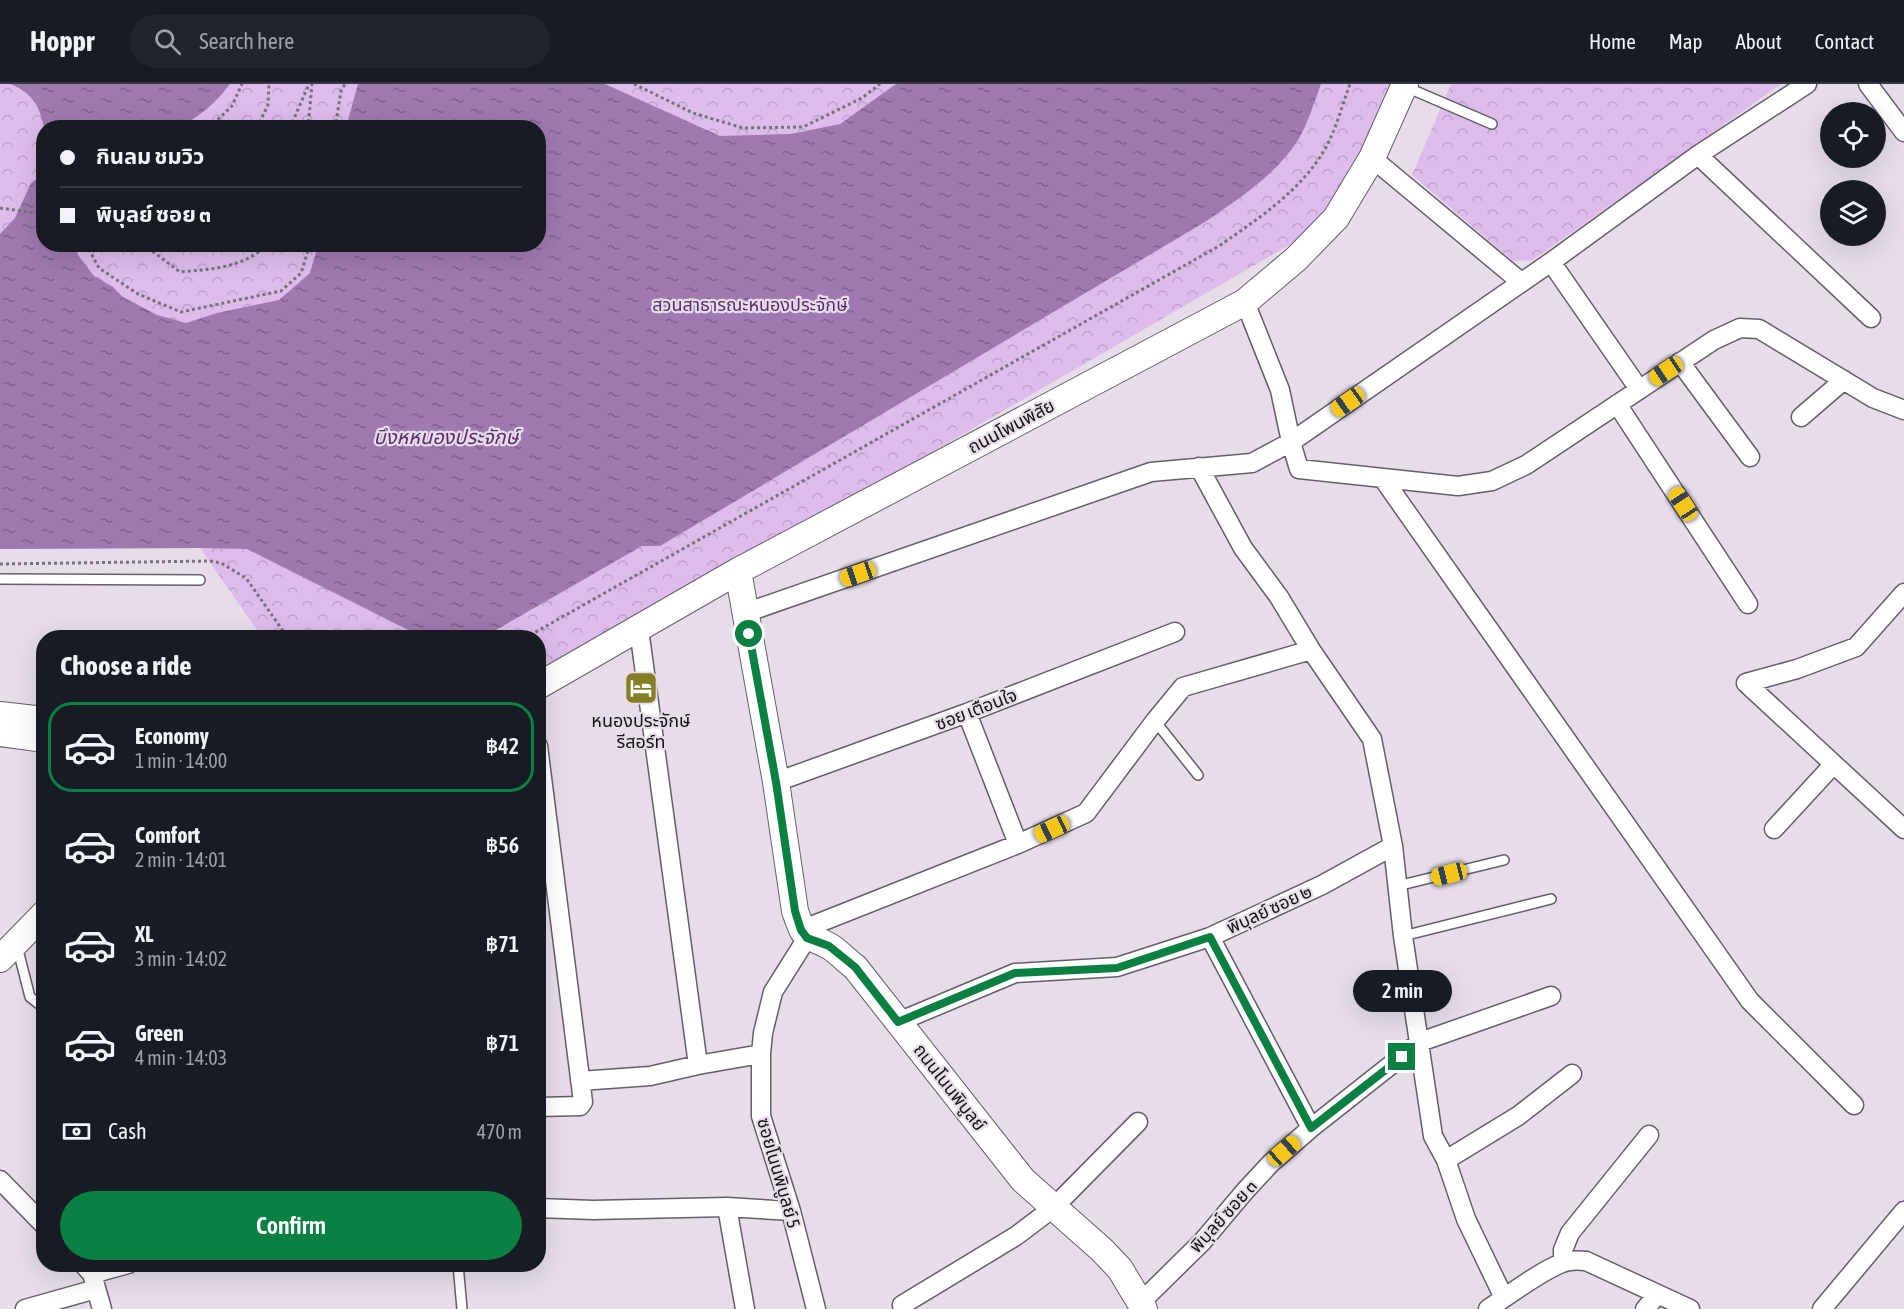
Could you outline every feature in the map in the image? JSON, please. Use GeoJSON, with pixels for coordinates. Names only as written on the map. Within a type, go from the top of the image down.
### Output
{"type":"FeatureCollection","features":[{"type":"Feature","properties":{"kind":"street"},"geometry":{"type":"LineString","coordinates":[[745,613],[1151,472],[1252,463],[1291,442],[1551,262],[1698,155],[1807,84]]}},
{"type":"Feature","properties":{"kind":"street"},"geometry":{"type":"LineString","coordinates":[[1868,84],[1904,132]]}},
{"type":"Feature","properties":{"kind":"street","name":"ถนนโพนพิสัย"},"geometry":{"type":"LineString","coordinates":[[546,682],[738,572],[1245,302],[1296,259],[1336,218],[1372,158],[1404,85]]}},
{"type":"Feature","properties":{"kind":"street"},"geometry":{"type":"LineString","coordinates":[[1698,155],[1871,318]]}},
{"type":"Feature","properties":{"kind":"street"},"geometry":{"type":"LineString","coordinates":[[1372,158],[1521,282]]}},
{"type":"Feature","properties":{"kind":"street"},"geometry":{"type":"LineString","coordinates":[[1551,262],[1639,389]]}},
{"type":"Feature","properties":{"kind":"street"},"geometry":{"type":"LineString","coordinates":[[1245,302],[1280,390],[1299,469],[1384,480],[1458,486],[1492,481],[1526,465],[1714,340],[1740,328],[1759,329],[1873,398],[1904,410]]}},
{"type":"Feature","properties":{"kind":"street"},"geometry":{"type":"LineString","coordinates":[[1680,362],[1750,458]]}},
{"type":"Feature","properties":{"kind":"street"},"geometry":{"type":"LineString","coordinates":[[1801,417],[1844,380]]}},
{"type":"Feature","properties":{"kind":"street"},"geometry":{"type":"LineString","coordinates":[[1617,404],[1749,604]]}},
{"type":"Feature","properties":{"kind":"street"},"geometry":{"type":"LineString","coordinates":[[1199,467],[1243,548],[1279,597],[1311,650],[1372,739],[1393,846],[1402,936],[1433,1136],[1446,1160],[1466,1219],[1504,1298]]}},
{"type":"Feature","properties":{"kind":"street"},"geometry":{"type":"LineString","coordinates":[[1384,480],[1750,1000],[1854,1105]]}},
{"type":"Feature","properties":{"kind":"street"},"geometry":{"type":"LineString","coordinates":[[738,572],[776,782],[795,911],[804,934],[1086,813],[1183,687],[1311,650]]}},
{"type":"Feature","properties":{"kind":"street"},"geometry":{"type":"LineString","coordinates":[[1904,593],[1856,647],[1797,669],[1746,682],[1904,829]]}},
{"type":"Feature","properties":{"kind":"street"},"geometry":{"type":"LineString","coordinates":[[639,630],[698,1065]]}},
{"type":"Feature","properties":{"kind":"street","name":"ซอย เตือนใจ"},"geometry":{"type":"LineString","coordinates":[[776,782],[967,713],[1175,632]]}},
{"type":"Feature","properties":{"kind":"street"},"geometry":{"type":"LineString","coordinates":[[967,713],[1018,844]]}},
{"type":"Feature","properties":{"kind":"street"},"geometry":{"type":"LineString","coordinates":[[0,715],[36,719]]}},
{"type":"Feature","properties":{"kind":"street"},"geometry":{"type":"LineString","coordinates":[[0,733],[36,738]]}},
{"type":"Feature","properties":{"kind":"street"},"geometry":{"type":"LineString","coordinates":[[1774,829],[1833,765]]}},
{"type":"Feature","properties":{"kind":"street"},"geometry":{"type":"LineString","coordinates":[[546,810],[583,1102],[579,1106],[546,1107]]}},
{"type":"Feature","properties":{"kind":"street","name":"พิบุลย์ ซอย ๒"},"geometry":{"type":"LineString","coordinates":[[898,1022],[1015,973],[1117,968],[1210,937],[1322,885],[1393,846]]}},
{"type":"Feature","properties":{"kind":"street"},"geometry":{"type":"LineString","coordinates":[[8,951],[36,922]]}},
{"type":"Feature","properties":{"kind":"street","name":"ถนนโนนพิบูลย์"},"geometry":{"type":"LineString","coordinates":[[804,934],[829,946],[855,967],[1023,1180],[1102,1250],[1120,1269],[1143,1306]]}},
{"type":"Feature","properties":{"kind":"street","name":"ซอยโนนพิบูลย์ 5"},"geometry":{"type":"LineString","coordinates":[[804,934],[773,992],[763,1033],[760,1054],[761,1116],[791,1211],[816,1309]]}},
{"type":"Feature","properties":{"kind":"street"},"geometry":{"type":"LineString","coordinates":[[1210,937],[1311,1128]]}},
{"type":"Feature","properties":{"kind":"street","name":"พิบุลย์ ซอย ๓"},"geometry":{"type":"LineString","coordinates":[[1143,1306],[1271,1163],[1311,1128],[1420,1042],[1551,996]]}},
{"type":"Feature","properties":{"kind":"street"},"geometry":{"type":"LineString","coordinates":[[580,1081],[650,1076],[760,1054]]}},
{"type":"Feature","properties":{"kind":"street"},"geometry":{"type":"LineString","coordinates":[[1446,1160],[1518,1116],[1572,1074]]}},
{"type":"Feature","properties":{"kind":"street"},"geometry":{"type":"LineString","coordinates":[[902,1305],[1016,1236],[1053,1208],[1138,1122]]}},
{"type":"Feature","properties":{"kind":"street"},"geometry":{"type":"LineString","coordinates":[[1563,1262],[1563,1250],[1570,1233],[1649,1135]]}},
{"type":"Feature","properties":{"kind":"street"},"geometry":{"type":"LineString","coordinates":[[0,1180],[36,1217]]}},
{"type":"Feature","properties":{"kind":"street"},"geometry":{"type":"LineString","coordinates":[[546,1208],[592,1210],[727,1207],[791,1211]]}},
{"type":"Feature","properties":{"kind":"street"},"geometry":{"type":"LineString","coordinates":[[727,1207],[745,1309]]}},
{"type":"Feature","properties":{"kind":"street"},"geometry":{"type":"LineString","coordinates":[[1822,1309],[1904,1211]]}},
{"type":"Feature","properties":{"kind":"street"},"geometry":{"type":"LineString","coordinates":[[1488,1309],[1563,1262],[1578,1260],[1586,1261],[1651,1302],[1690,1309]]}},
{"type":"Feature","properties":{"kind":"street"},"geometry":{"type":"LineString","coordinates":[[25,1309],[90,1276],[102,1309]]}},
{"type":"Feature","properties":{"kind":"lane"},"geometry":{"type":"LineString","coordinates":[[1404,85],[1492,124]]}},
{"type":"Feature","properties":{"kind":"lane"},"geometry":{"type":"LineString","coordinates":[[0,579],[200,580]]}},
{"type":"Feature","properties":{"kind":"lane"},"geometry":{"type":"LineString","coordinates":[[1155,721],[1198,775]]}},
{"type":"Feature","properties":{"kind":"lane"},"geometry":{"type":"LineString","coordinates":[[1398,886],[1504,860]]}},
{"type":"Feature","properties":{"kind":"lane"},"geometry":{"type":"LineString","coordinates":[[1402,936],[1551,899]]}},
{"type":"Feature","properties":{"kind":"lane"},"geometry":{"type":"LineString","coordinates":[[8,951],[30,997],[36,1002]]}},
{"type":"Feature","properties":{"kind":"lane"},"geometry":{"type":"LineString","coordinates":[[459,1272],[462,1309]]}},
{"type":"Feature","properties":{"kind":"path"},"geometry":{"type":"LineString","coordinates":[[218,120],[232,106],[242,84]]}},
{"type":"Feature","properties":{"kind":"path"},"geometry":{"type":"LineString","coordinates":[[261,120],[268,105],[269,84]]}},
{"type":"Feature","properties":{"kind":"path"},"geometry":{"type":"LineString","coordinates":[[294,120],[311,84]]}},
{"type":"Feature","properties":{"kind":"path"},"geometry":{"type":"LineString","coordinates":[[309,120],[311,84]]}},
{"type":"Feature","properties":{"kind":"path"},"geometry":{"type":"LineString","coordinates":[[337,120],[345,84]]}},
{"type":"Feature","properties":{"kind":"path"},"geometry":{"type":"LineString","coordinates":[[634,84],[693,113],[743,128],[803,127],[862,98],[880,84]]}},
{"type":"Feature","properties":{"kind":"path"},"geometry":{"type":"LineString","coordinates":[[539,630],[1219,246],[1274,207],[1320,158],[1350,84]]}},
{"type":"Feature","properties":{"kind":"path"},"geometry":{"type":"LineString","coordinates":[[0,208],[36,213]]}},
{"type":"Feature","properties":{"kind":"path"},"geometry":{"type":"LineString","coordinates":[[90,252],[99,268],[138,294],[181,312],[281,291],[301,273],[308,252]]}},
{"type":"Feature","properties":{"kind":"path"},"geometry":{"type":"LineString","coordinates":[[154,252],[180,272],[229,267],[259,252]]}},
{"type":"Feature","properties":{"kind":"green space","name":"บึงหหนองประจักษ์"},"geometry":{"type":"Polygon","coordinates":[[[0,84],[1413,84],[1336,218],[546,676],[546,630],[257,630],[200,548],[0,549],[0,84]]]}},
{"type":"Feature","properties":{"kind":"green space"},"geometry":{"type":"Polygon","coordinates":[[[1451,84],[1781,84],[1533,260],[1513,261],[1412,175],[1451,84]]]}},
{"type":"Feature","properties":{"kind":"water"},"geometry":{"type":"Polygon","coordinates":[[[11,84],[230,84],[219,97],[191,120],[42,120],[34,101],[11,84]]]}},
{"type":"Feature","properties":{"kind":"water","name":"บึงหหนองประจักษ์"},"geometry":{"type":"Polygon","coordinates":[[[358,84],[605,84],[720,136],[791,134],[840,124],[896,84],[1321,84],[1305,127],[1289,153],[1256,186],[1205,222],[660,546],[642,546],[496,630],[408,630],[247,549],[0,549],[0,234],[15,218],[31,183],[36,180],[36,252],[77,252],[94,276],[113,287],[123,297],[157,315],[186,323],[217,313],[279,300],[310,273],[316,252],[546,252],[546,120],[348,120],[358,84]]]}},
{"type":"Feature","properties":{"kind":"place","name":"หนองประจักษ์ รีสอร์ท"},"geometry":{"type":"Point","coordinates":[641,688]}},
{"type":"Feature","properties":{"kind":"route"},"geometry":{"type":"LineString","coordinates":[[749,634],[776,782],[795,911],[801,930],[807,938],[829,946],[855,967],[898,1022],[1015,973],[1117,968],[1210,937],[1311,1128],[1402,1057]]}},
{"type":"Feature","properties":{"kind":"park label","name":"สวนสาธารณะหนองประจักษ์"},"geometry":{"type":"Point","coordinates":[750,304]}}]}
